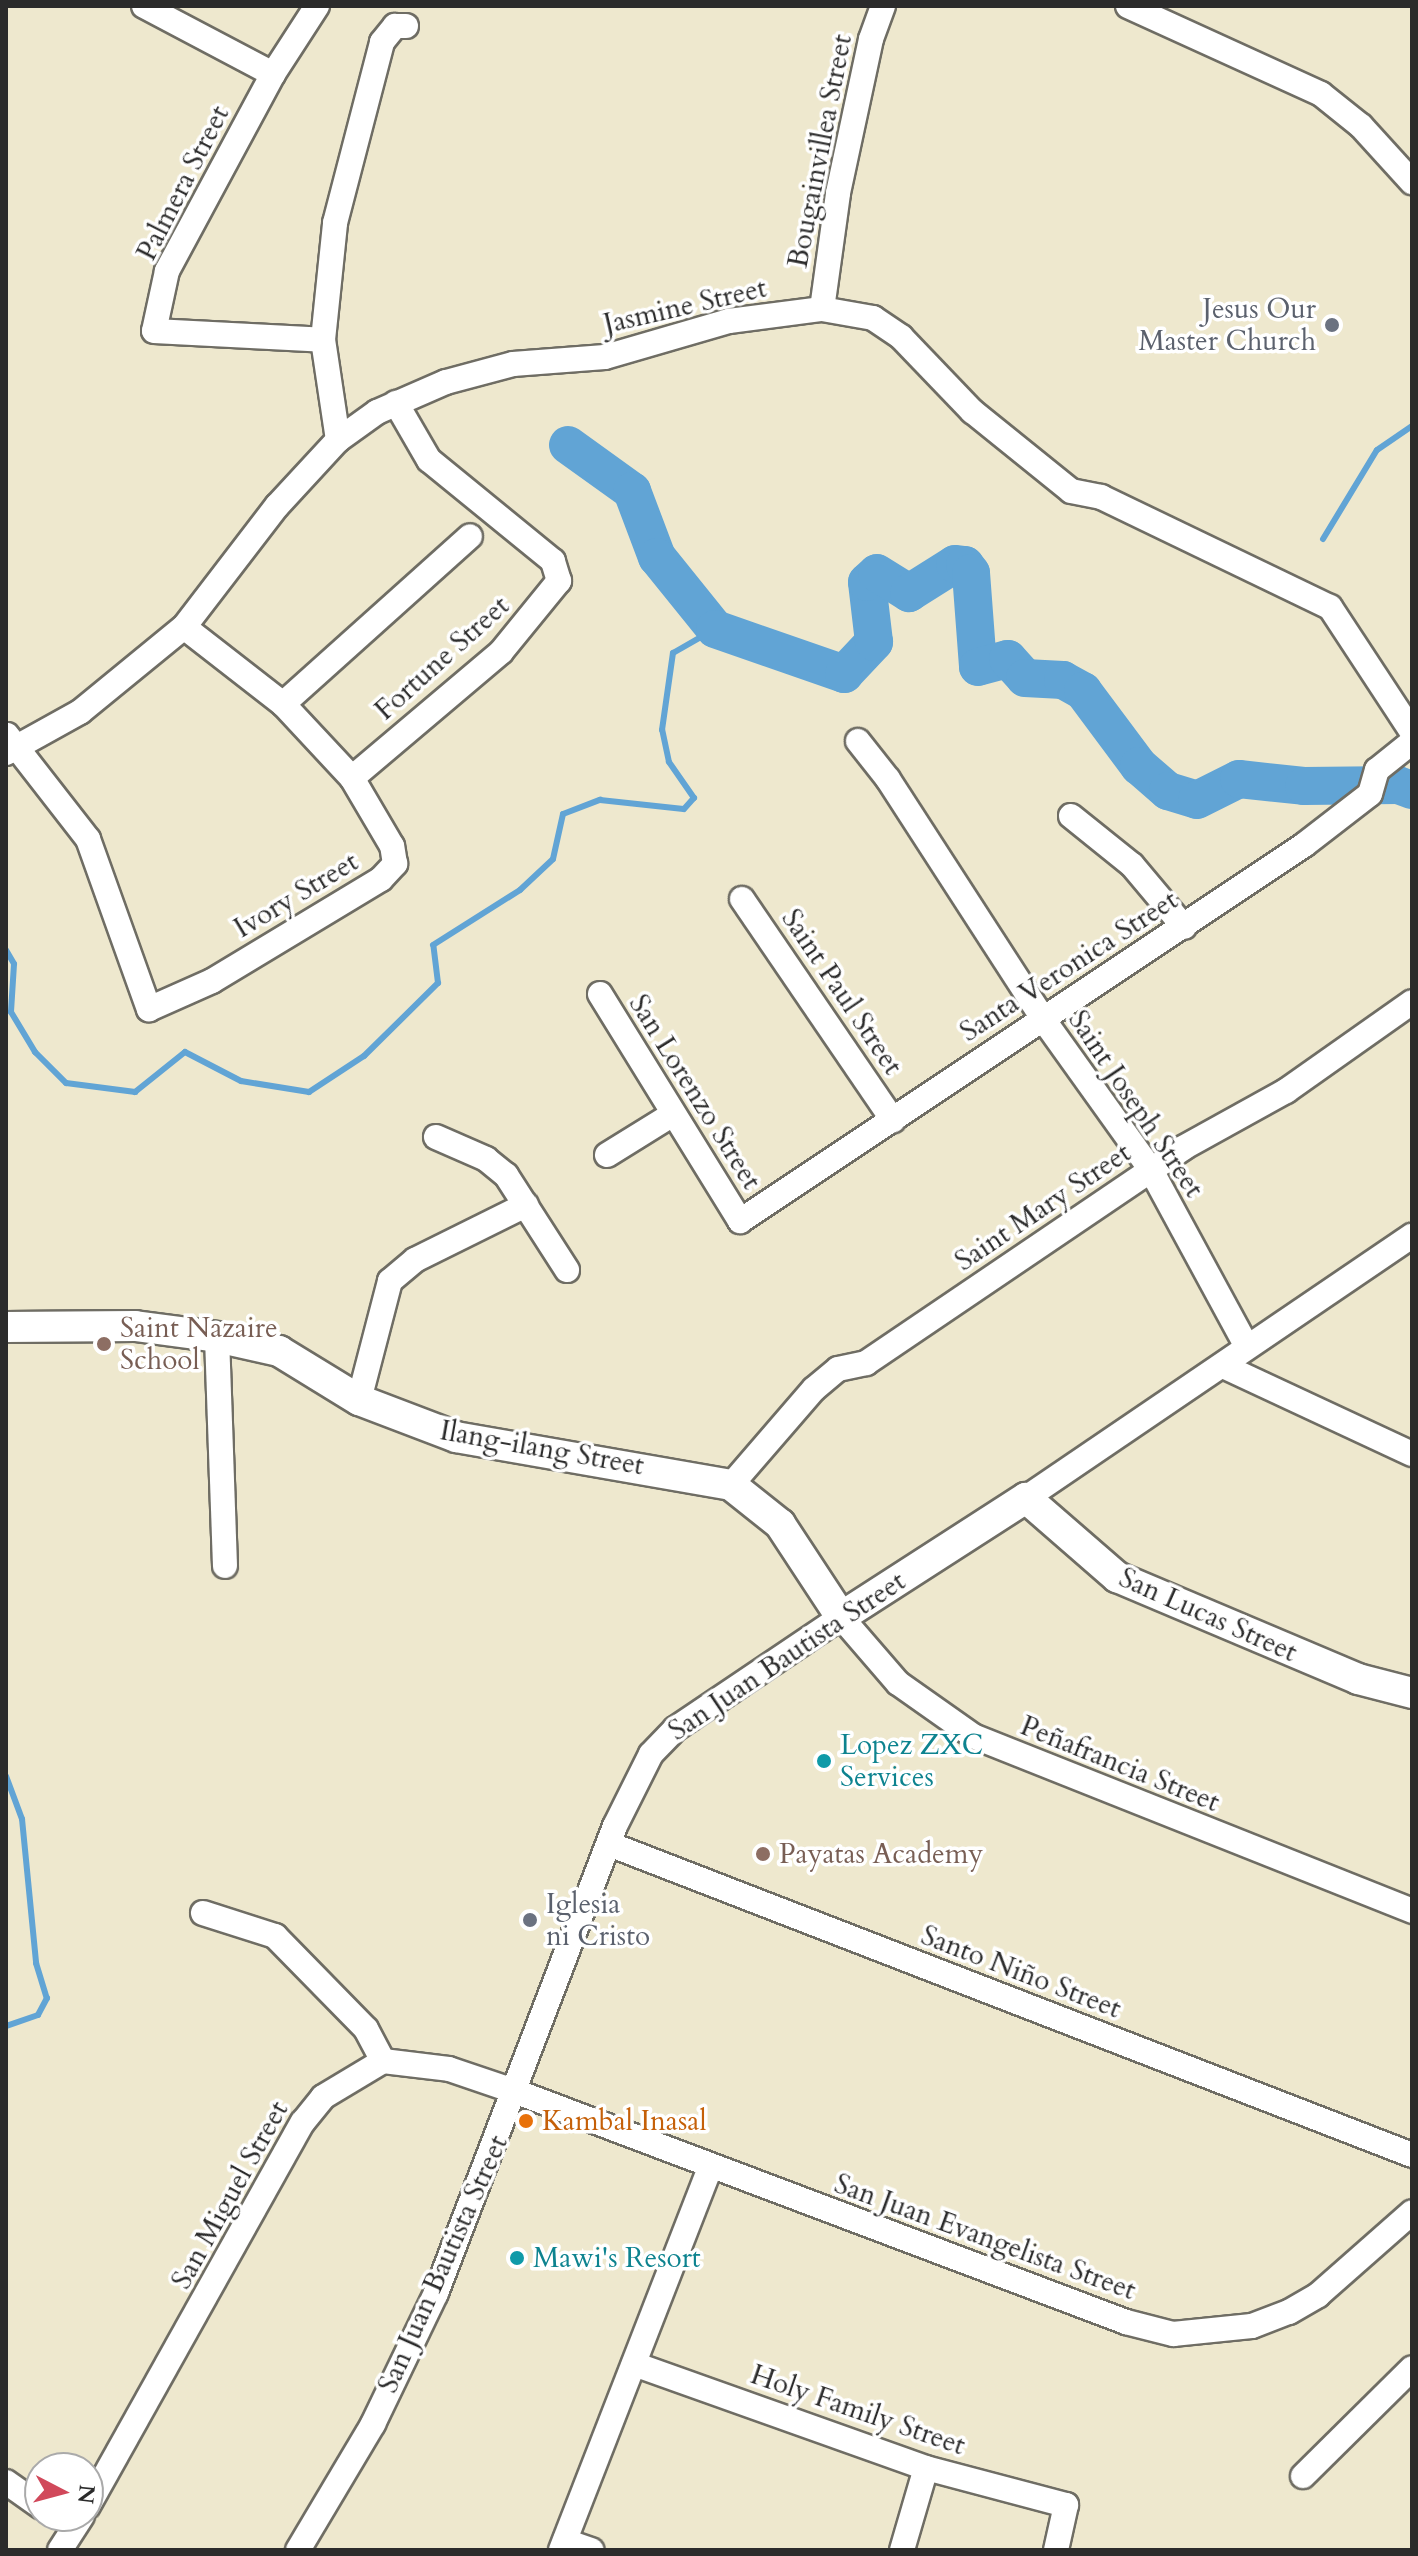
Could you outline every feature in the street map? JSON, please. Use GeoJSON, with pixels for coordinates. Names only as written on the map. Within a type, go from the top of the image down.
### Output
{"type":"FeatureCollection","features":[{"type":"Feature","properties":{"kind":"street"},"geometry":{"type":"LineString","coordinates":[[144,6],[273,74]]}},
{"type":"Feature","properties":{"kind":"street","name":"Palmera Street"},"geometry":{"type":"LineString","coordinates":[[317,6],[273,74],[167,271],[154,331],[323,340]]}},
{"type":"Feature","properties":{"kind":"street","name":"Bougainvillea Street"},"geometry":{"type":"LineString","coordinates":[[822,309],[838,193],[871,39],[883,6]]}},
{"type":"Feature","properties":{"kind":"street"},"geometry":{"type":"LineString","coordinates":[[1128,6],[1321,94],[1361,126],[1412,182]]}},
{"type":"Feature","properties":{"kind":"street"},"geometry":{"type":"LineString","coordinates":[[338,440],[323,340],[335,223],[387,32],[406,26]]}},
{"type":"Feature","properties":{"kind":"street","name":"Jasmine Street"},"geometry":{"type":"LineString","coordinates":[[9,744],[80,712],[184,627],[277,506],[338,440],[396,403],[446,382],[513,364],[605,357],[729,321],[822,309],[873,318],[901,337],[972,411],[1071,491],[1101,497],[1330,607],[1412,732]]}},
{"type":"Feature","properties":{"kind":"street","name":"Fortune Street"},"geometry":{"type":"LineString","coordinates":[[352,778],[501,652],[559,581],[553,561],[429,460],[396,403]]}},
{"type":"Feature","properties":{"kind":"street"},"geometry":{"type":"LineString","coordinates":[[283,704],[470,536]]}},
{"type":"Feature","properties":{"kind":"street","name":"Ivory Street"},"geometry":{"type":"LineString","coordinates":[[9,744],[88,839],[149,1009],[212,981],[381,879],[395,864],[392,846],[352,778],[283,704],[184,627]]}},
{"type":"Feature","properties":{"kind":"street","name":"Saint Joseph Street"},"geometry":{"type":"LineString","coordinates":[[858,741],[888,779],[1043,1019],[1151,1170],[1247,1347]]}},
{"type":"Feature","properties":{"kind":"street","name":"Santa Veronica Street"},"geometry":{"type":"LineString","coordinates":[[740,1221],[1184,927],[1370,794],[1377,770],[1412,742]]}},
{"type":"Feature","properties":{"kind":"street"},"geometry":{"type":"LineString","coordinates":[[1071,816],[1141,874],[1184,927]]}},
{"type":"Feature","properties":{"kind":"street","name":"Saint Paul Street"},"geometry":{"type":"LineString","coordinates":[[742,899],[893,1120]]}},
{"type":"Feature","properties":{"kind":"street","name":"San Lorenzo Street"},"geometry":{"type":"LineString","coordinates":[[600,994],[740,1221]]}},
{"type":"Feature","properties":{"kind":"street","name":"Saint Mary Street"},"geometry":{"type":"LineString","coordinates":[[731,1485],[814,1389],[838,1369],[866,1363],[1151,1170],[1286,1091],[1412,1002]]}},
{"type":"Feature","properties":{"kind":"street"},"geometry":{"type":"LineString","coordinates":[[607,1155],[673,1114]]}},
{"type":"Feature","properties":{"kind":"street"},"geometry":{"type":"LineString","coordinates":[[436,1137],[486,1159],[506,1175],[567,1270]]}},
{"type":"Feature","properties":{"kind":"street"},"geometry":{"type":"LineString","coordinates":[[359,1400],[390,1281],[415,1260],[526,1205]]}},
{"type":"Feature","properties":{"kind":"street","name":"San Juan Bautista Street"},"geometry":{"type":"LineString","coordinates":[[298,2550],[373,2424],[436,2293],[517,2092],[609,1844],[641,1771],[664,1738],[841,1617],[1223,1366],[1412,1236]]}},
{"type":"Feature","properties":{"kind":"street","name":"Ilang-ilang Street"},"geometry":{"type":"LineString","coordinates":[[6,1327],[135,1326],[217,1337],[279,1351],[359,1400],[456,1437],[731,1485],[780,1524],[841,1617]]}},
{"type":"Feature","properties":{"kind":"street"},"geometry":{"type":"LineString","coordinates":[[217,1337],[225,1566]]}},
{"type":"Feature","properties":{"kind":"street"},"geometry":{"type":"LineString","coordinates":[[1223,1366],[1412,1454]]}},
{"type":"Feature","properties":{"kind":"street","name":"San Lucas Street"},"geometry":{"type":"LineString","coordinates":[[1026,1498],[1117,1577],[1344,1674],[1412,1693]]}},
{"type":"Feature","properties":{"kind":"street","name":"Peñafrancia Street"},"geometry":{"type":"LineString","coordinates":[[841,1617],[898,1683],[973,1736],[1412,1911]]}},
{"type":"Feature","properties":{"kind":"street","name":"Santo Niño Street"},"geometry":{"type":"LineString","coordinates":[[609,1844],[1412,2155]]}},
{"type":"Feature","properties":{"kind":"street"},"geometry":{"type":"LineString","coordinates":[[203,1913],[275,1936],[366,2029],[383,2061],[449,2069],[517,2092]]}},
{"type":"Feature","properties":{"kind":"street","name":"San Miguel Street"},"geometry":{"type":"LineString","coordinates":[[104,2477],[303,2122],[323,2097],[383,2061]]}},
{"type":"Feature","properties":{"kind":"street","name":"San Juan Evangelista Street"},"geometry":{"type":"LineString","coordinates":[[517,2092],[1126,2322],[1173,2334],[1252,2326],[1289,2312],[1318,2295],[1412,2212]]}},
{"type":"Feature","properties":{"kind":"street"},"geometry":{"type":"LineString","coordinates":[[591,2550],[563,2545],[710,2167]]}},
{"type":"Feature","properties":{"kind":"street","name":"Holy Family Street"},"geometry":{"type":"LineString","coordinates":[[634,2364],[926,2468],[1066,2505],[1056,2550]]}},
{"type":"Feature","properties":{"kind":"street"},"geometry":{"type":"LineString","coordinates":[[1303,2476],[1412,2368]]}},
{"type":"Feature","properties":{"kind":"street"},"geometry":{"type":"LineString","coordinates":[[902,2550],[926,2468]]}},
{"type":"Feature","properties":{"kind":"street"},"geometry":{"type":"LineString","coordinates":[[6,2482],[24,2495]]}},
{"type":"Feature","properties":{"kind":"waterway"},"geometry":{"type":"LineString","coordinates":[[1323,539],[1377,450],[1412,426]]}},
{"type":"Feature","properties":{"kind":"waterway"},"geometry":{"type":"LineString","coordinates":[[568,445],[632,491],[657,557],[715,629],[844,674],[874,642],[867,582],[877,573],[909,593],[955,564],[965,565],[971,573],[978,667],[1008,659],[1025,678],[1063,680],[1083,691],[1139,766],[1168,791],[1197,800],[1239,779],[1304,786],[1398,785],[1412,790]]}},
{"type":"Feature","properties":{"kind":"waterway"},"geometry":{"type":"LineString","coordinates":[[6,950],[14,964],[11,1012],[35,1052],[66,1083],[135,1092],[185,1052],[241,1081],[309,1092],[364,1056],[438,983],[433,945],[520,890],[553,859],[563,814],[600,800],[684,809],[694,798],[669,762],[662,730],[673,653],[715,629]]}},
{"type":"Feature","properties":{"kind":"waterway"},"geometry":{"type":"LineString","coordinates":[[6,1776],[22,1819],[36,1963],[47,1998],[38,2015],[6,2026]]}},
{"type":"Feature","properties":{"kind":"place","name":"Jesus Our Master Church"},"geometry":{"type":"Point","coordinates":[1332,325]}},
{"type":"Feature","properties":{"kind":"place","name":"Saint Nazaire School"},"geometry":{"type":"Point","coordinates":[104,1344]}},
{"type":"Feature","properties":{"kind":"place","name":"Lopez ZXC Services"},"geometry":{"type":"Point","coordinates":[824,1761]}},
{"type":"Feature","properties":{"kind":"place","name":"Payatas Academy"},"geometry":{"type":"Point","coordinates":[763,1854]}},
{"type":"Feature","properties":{"kind":"place","name":"Iglesia ni Cristo"},"geometry":{"type":"Point","coordinates":[530,1920]}},
{"type":"Feature","properties":{"kind":"place","name":"Kambal Inasal"},"geometry":{"type":"Point","coordinates":[526,2121]}},
{"type":"Feature","properties":{"kind":"place","name":"Mawi's Resort"},"geometry":{"type":"Point","coordinates":[517,2258]}}]}
